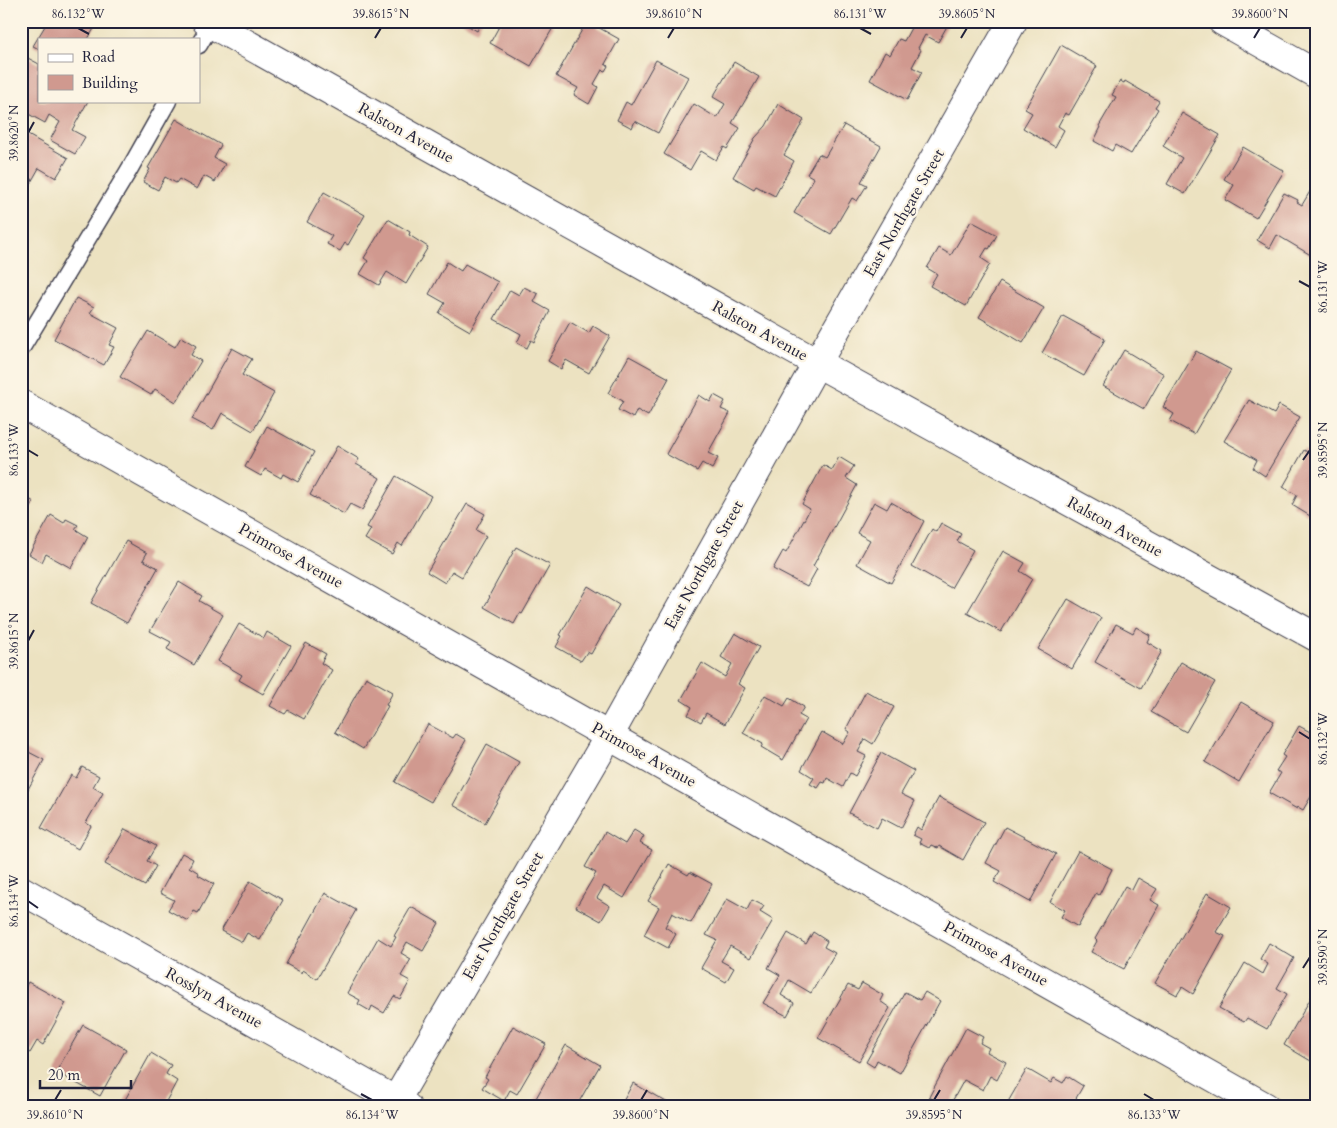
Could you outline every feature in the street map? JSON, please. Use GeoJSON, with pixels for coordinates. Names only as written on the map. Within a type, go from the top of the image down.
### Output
{"type":"FeatureCollection","features":[{"type":"Feature","properties":{"kind":"street","name":"East Northgate Street"},"geometry":{"type":"LineString","coordinates":[[399,1105],[609,736],[817,363],[839,328],[1013,21]]}},
{"type":"Feature","properties":{"kind":"street"},"geometry":{"type":"LineString","coordinates":[[1222,21],[1316,74]]}},
{"type":"Feature","properties":{"kind":"street","name":"Ralston Avenue"},"geometry":{"type":"LineString","coordinates":[[205,30],[1316,637]]}},
{"type":"Feature","properties":{"kind":"street","name":"Primrose Avenue"},"geometry":{"type":"LineString","coordinates":[[21,404],[1266,1107]]}},
{"type":"Feature","properties":{"kind":"street","name":"Rosslyn Avenue"},"geometry":{"type":"LineString","coordinates":[[21,890],[399,1105]]}},
{"type":"Feature","properties":{"kind":"lane"},"geometry":{"type":"LineString","coordinates":[[21,349],[129,170],[167,102]]}},
{"type":"Feature","properties":{"kind":"building"},"geometry":{"type":"Polygon","coordinates":[[[48,21],[88,21],[96,25],[89,38],[38,38],[38,48],[33,46],[48,21]]]}},
{"type":"Feature","properties":{"kind":"building"},"geometry":{"type":"Polygon","coordinates":[[[460,21],[482,21],[477,31],[460,21]]]}},
{"type":"Feature","properties":{"kind":"building"},"geometry":{"type":"Polygon","coordinates":[[[502,21],[545,21],[554,26],[531,66],[490,43],[502,21]]]}},
{"type":"Feature","properties":{"kind":"building"},"geometry":{"type":"Polygon","coordinates":[[[587,21],[619,39],[605,64],[608,66],[605,71],[602,70],[594,84],[598,87],[589,104],[574,95],[578,88],[556,76],[587,21]]]}},
{"type":"Feature","properties":{"kind":"building"},"geometry":{"type":"Polygon","coordinates":[[[901,21],[950,21],[938,42],[925,35],[918,48],[921,50],[912,67],[922,72],[907,100],[870,80],[885,52],[890,55],[899,39],[904,41],[911,28],[901,21]]]}},
{"type":"Feature","properties":{"kind":"building"},"geometry":{"type":"Polygon","coordinates":[[[1061,45],[1097,66],[1069,115],[1065,113],[1058,126],[1064,130],[1055,147],[1023,128],[1032,113],[1025,109],[1061,45]]]}},
{"type":"Feature","properties":{"kind":"building"},"geometry":{"type":"Polygon","coordinates":[[[26,57],[38,63],[38,102],[87,102],[72,130],[85,137],[75,154],[50,140],[60,122],[49,115],[45,123],[21,110],[21,65],[26,57]]]}},
{"type":"Feature","properties":{"kind":"building"},"geometry":{"type":"Polygon","coordinates":[[[656,60],[688,77],[658,133],[635,121],[632,128],[617,120],[626,102],[631,105],[656,60]]]}},
{"type":"Feature","properties":{"kind":"building"},"geometry":{"type":"Polygon","coordinates":[[[734,62],[759,77],[732,123],[740,128],[727,149],[724,147],[716,160],[701,151],[690,170],[664,154],[694,104],[717,118],[725,104],[713,97],[734,62]]]}},
{"type":"Feature","properties":{"kind":"building"},"geometry":{"type":"Polygon","coordinates":[[[1120,81],[1124,83],[1125,81],[1159,101],[1155,107],[1158,109],[1131,154],[1115,145],[1112,151],[1094,141],[1101,127],[1099,126],[1116,97],[1112,95],[1120,81]]]}},
{"type":"Feature","properties":{"kind":"building"},"geometry":{"type":"Polygon","coordinates":[[[778,104],[804,120],[784,155],[794,161],[775,196],[756,186],[754,189],[733,177],[755,138],[766,126],[778,104]]]}},
{"type":"Feature","properties":{"kind":"building"},"geometry":{"type":"Polygon","coordinates":[[[1182,113],[1220,135],[1185,194],[1167,184],[1182,158],[1163,146],[1182,113]]]}},
{"type":"Feature","properties":{"kind":"building"},"geometry":{"type":"Polygon","coordinates":[[[176,119],[221,145],[214,158],[225,164],[215,182],[204,176],[197,189],[179,179],[176,183],[165,177],[158,190],[143,182],[150,169],[148,168],[176,119]]]}},
{"type":"Feature","properties":{"kind":"building"},"geometry":{"type":"Polygon","coordinates":[[[844,125],[881,146],[861,182],[867,185],[857,201],[852,198],[831,234],[794,213],[814,178],[807,174],[819,154],[825,157],[844,125]]]}},
{"type":"Feature","properties":{"kind":"building"},"geometry":{"type":"Polygon","coordinates":[[[21,131],[68,158],[56,178],[39,168],[21,200],[21,131]]]}},
{"type":"Feature","properties":{"kind":"building"},"geometry":{"type":"Polygon","coordinates":[[[1243,147],[1284,171],[1256,218],[1225,200],[1234,185],[1224,179],[1243,147]]]}},
{"type":"Feature","properties":{"kind":"building"},"geometry":{"type":"Polygon","coordinates":[[[1312,188],[1316,190],[1316,253],[1314,257],[1277,235],[1270,248],[1257,240],[1284,193],[1298,200],[1297,202],[1302,205],[1312,188]]]}},
{"type":"Feature","properties":{"kind":"building"},"geometry":{"type":"Polygon","coordinates":[[[324,192],[365,215],[348,245],[345,243],[340,251],[327,244],[332,236],[307,222],[324,192]]]}},
{"type":"Feature","properties":{"kind":"building"},"geometry":{"type":"Polygon","coordinates":[[[388,219],[410,232],[409,235],[428,247],[406,284],[387,272],[379,285],[360,274],[368,261],[364,258],[388,219]]]}},
{"type":"Feature","properties":{"kind":"building"},"geometry":{"type":"Polygon","coordinates":[[[971,221],[997,235],[981,258],[990,264],[966,306],[930,286],[937,274],[927,268],[939,248],[951,255],[971,221]]]}},
{"type":"Feature","properties":{"kind":"building"},"geometry":{"type":"Polygon","coordinates":[[[447,262],[461,271],[465,264],[498,282],[470,331],[439,313],[445,303],[429,294],[447,262]]]}},
{"type":"Feature","properties":{"kind":"building"},"geometry":{"type":"Polygon","coordinates":[[[1000,282],[1044,308],[1023,343],[979,317],[1000,282]]]}},
{"type":"Feature","properties":{"kind":"building"},"geometry":{"type":"Polygon","coordinates":[[[524,287],[538,294],[534,302],[550,311],[534,342],[531,340],[527,348],[517,343],[521,334],[494,319],[510,290],[519,295],[524,287]]]}},
{"type":"Feature","properties":{"kind":"building"},"geometry":{"type":"Polygon","coordinates":[[[76,298],[94,307],[90,313],[118,328],[109,345],[114,347],[104,365],[54,339],[76,298]]]}},
{"type":"Feature","properties":{"kind":"building"},"geometry":{"type":"Polygon","coordinates":[[[1063,316],[1105,339],[1084,376],[1042,353],[1063,316]]]}},
{"type":"Feature","properties":{"kind":"building"},"geometry":{"type":"Polygon","coordinates":[[[570,322],[589,333],[593,326],[610,336],[589,373],[566,360],[561,369],[548,361],[570,322]]]}},
{"type":"Feature","properties":{"kind":"building"},"geometry":{"type":"Polygon","coordinates":[[[148,331],[175,347],[181,337],[196,346],[191,355],[201,361],[176,402],[155,389],[151,395],[120,377],[148,331]]]}},
{"type":"Feature","properties":{"kind":"building"},"geometry":{"type":"Polygon","coordinates":[[[232,348],[252,359],[242,375],[274,393],[253,431],[222,413],[213,430],[192,419],[232,348]]]}},
{"type":"Feature","properties":{"kind":"building"},"geometry":{"type":"Polygon","coordinates":[[[1124,350],[1164,374],[1144,409],[1103,386],[1124,350]]]}},
{"type":"Feature","properties":{"kind":"building"},"geometry":{"type":"Polygon","coordinates":[[[1196,351],[1231,370],[1194,434],[1170,421],[1174,414],[1163,407],[1196,351]]]}},
{"type":"Feature","properties":{"kind":"building"},"geometry":{"type":"Polygon","coordinates":[[[629,356],[669,378],[648,416],[637,410],[633,418],[618,410],[623,401],[608,393],[629,356]]]}},
{"type":"Feature","properties":{"kind":"building"},"geometry":{"type":"Polygon","coordinates":[[[699,395],[710,402],[714,395],[725,401],[721,409],[730,413],[708,453],[718,458],[712,469],[702,463],[697,471],[666,454],[699,395]]]}},
{"type":"Feature","properties":{"kind":"building"},"geometry":{"type":"Polygon","coordinates":[[[1249,400],[1274,414],[1279,405],[1300,417],[1265,476],[1253,468],[1257,460],[1224,441],[1249,400]]]}},
{"type":"Feature","properties":{"kind":"building"},"geometry":{"type":"Polygon","coordinates":[[[267,426],[314,452],[298,482],[283,474],[281,478],[265,469],[261,476],[245,467],[267,426]]]}},
{"type":"Feature","properties":{"kind":"building"},"geometry":{"type":"Polygon","coordinates":[[[337,446],[359,459],[356,464],[380,478],[362,510],[350,504],[344,514],[310,495],[337,446]]]}},
{"type":"Feature","properties":{"kind":"building"},"geometry":{"type":"Polygon","coordinates":[[[1304,450],[1316,457],[1316,506],[1310,516],[1292,505],[1297,495],[1283,487],[1304,450]]]}},
{"type":"Feature","properties":{"kind":"building"},"geometry":{"type":"Polygon","coordinates":[[[839,457],[854,466],[846,478],[857,485],[813,566],[817,569],[807,587],[773,569],[783,551],[786,553],[810,509],[802,504],[823,465],[832,470],[839,457]]]}},
{"type":"Feature","properties":{"kind":"building"},"geometry":{"type":"Polygon","coordinates":[[[396,476],[431,496],[402,546],[398,543],[392,554],[365,539],[371,529],[367,527],[396,476]]]}},
{"type":"Feature","properties":{"kind":"building"},"geometry":{"type":"Polygon","coordinates":[[[21,494],[34,502],[21,524],[21,494]]]}},
{"type":"Feature","properties":{"kind":"building"},"geometry":{"type":"Polygon","coordinates":[[[874,502],[887,509],[891,502],[924,521],[891,583],[857,564],[870,540],[857,533],[874,502]]]}},
{"type":"Feature","properties":{"kind":"building"},"geometry":{"type":"Polygon","coordinates":[[[467,504],[485,514],[476,530],[486,536],[462,577],[452,571],[445,583],[427,572],[467,504]]]}},
{"type":"Feature","properties":{"kind":"building"},"geometry":{"type":"Polygon","coordinates":[[[51,515],[64,523],[66,519],[78,525],[75,529],[88,537],[71,568],[46,554],[42,562],[29,554],[51,515]]]}},
{"type":"Feature","properties":{"kind":"building"},"geometry":{"type":"Polygon","coordinates":[[[941,523],[961,534],[957,541],[973,550],[951,588],[912,566],[932,529],[936,532],[941,523]]]}},
{"type":"Feature","properties":{"kind":"building"},"geometry":{"type":"Polygon","coordinates":[[[126,541],[147,553],[143,560],[158,568],[127,623],[91,603],[126,541]]]}},
{"type":"Feature","properties":{"kind":"building"},"geometry":{"type":"Polygon","coordinates":[[[516,547],[550,565],[522,614],[520,613],[514,624],[484,607],[516,547]]]}},
{"type":"Feature","properties":{"kind":"building"},"geometry":{"type":"Polygon","coordinates":[[[1003,551],[1025,563],[1020,571],[1032,579],[1001,632],[967,613],[1003,551]]]}},
{"type":"Feature","properties":{"kind":"building"},"geometry":{"type":"Polygon","coordinates":[[[179,582],[202,596],[199,601],[223,615],[194,665],[167,649],[171,642],[150,631],[179,582]]]}},
{"type":"Feature","properties":{"kind":"building"},"geometry":{"type":"Polygon","coordinates":[[[588,586],[619,605],[591,654],[587,652],[581,661],[556,647],[562,636],[560,635],[588,586]]]}},
{"type":"Feature","properties":{"kind":"building"},"geometry":{"type":"Polygon","coordinates":[[[1068,599],[1101,618],[1072,669],[1038,649],[1068,599]]]}},
{"type":"Feature","properties":{"kind":"building"},"geometry":{"type":"Polygon","coordinates":[[[239,624],[264,638],[267,632],[291,646],[263,694],[239,680],[242,675],[218,661],[239,624]]]}},
{"type":"Feature","properties":{"kind":"building"},"geometry":{"type":"Polygon","coordinates":[[[1116,624],[1133,633],[1136,627],[1150,635],[1147,642],[1162,651],[1141,688],[1095,662],[1116,624]]]}},
{"type":"Feature","properties":{"kind":"building"},"geometry":{"type":"Polygon","coordinates":[[[735,633],[759,647],[738,684],[745,688],[725,724],[706,713],[701,722],[688,715],[692,707],[681,700],[702,663],[725,677],[732,664],[721,657],[735,633]]]}},
{"type":"Feature","properties":{"kind":"building"},"geometry":{"type":"Polygon","coordinates":[[[306,643],[326,654],[321,663],[332,670],[304,719],[288,710],[285,714],[270,706],[306,643]]]}},
{"type":"Feature","properties":{"kind":"building"},"geometry":{"type":"Polygon","coordinates":[[[1181,662],[1215,682],[1186,732],[1151,712],[1181,662]]]}},
{"type":"Feature","properties":{"kind":"building"},"geometry":{"type":"Polygon","coordinates":[[[366,677],[393,692],[386,705],[388,706],[363,749],[335,732],[366,677]]]}},
{"type":"Feature","properties":{"kind":"building"},"geometry":{"type":"Polygon","coordinates":[[[866,691],[894,707],[873,744],[865,739],[858,752],[866,756],[855,776],[850,773],[843,787],[827,778],[825,783],[822,782],[818,788],[810,784],[814,778],[801,770],[822,732],[843,744],[850,732],[846,729],[866,691]]]}},
{"type":"Feature","properties":{"kind":"building"},"geometry":{"type":"Polygon","coordinates":[[[765,695],[784,706],[789,698],[804,707],[799,715],[806,719],[783,760],[761,747],[763,744],[743,733],[765,695]]]}},
{"type":"Feature","properties":{"kind":"building"},"geometry":{"type":"Polygon","coordinates":[[[1241,702],[1274,721],[1239,782],[1205,762],[1241,702]]]}},
{"type":"Feature","properties":{"kind":"building"},"geometry":{"type":"Polygon","coordinates":[[[428,724],[453,738],[456,734],[466,740],[431,802],[395,782],[428,724]]]}},
{"type":"Feature","properties":{"kind":"building"},"geometry":{"type":"Polygon","coordinates":[[[1299,726],[1314,734],[1316,731],[1316,788],[1303,810],[1298,807],[1297,809],[1269,793],[1281,773],[1276,771],[1285,757],[1282,755],[1299,726]]]}},
{"type":"Feature","properties":{"kind":"building"},"geometry":{"type":"Polygon","coordinates":[[[487,744],[519,762],[485,823],[453,805],[487,744]]]}},
{"type":"Feature","properties":{"kind":"building"},"geometry":{"type":"Polygon","coordinates":[[[21,748],[44,760],[21,802],[21,748]]]}},
{"type":"Feature","properties":{"kind":"building"},"geometry":{"type":"Polygon","coordinates":[[[881,753],[914,771],[901,794],[915,801],[901,828],[882,818],[877,828],[849,813],[881,753]]]}},
{"type":"Feature","properties":{"kind":"building"},"geometry":{"type":"Polygon","coordinates":[[[82,767],[99,776],[93,787],[103,793],[86,823],[91,826],[78,849],[41,828],[71,775],[76,778],[82,767]]]}},
{"type":"Feature","properties":{"kind":"building"},"geometry":{"type":"Polygon","coordinates":[[[939,797],[984,822],[963,860],[939,846],[938,848],[931,845],[929,848],[919,843],[921,839],[913,835],[917,827],[921,830],[939,797]]]}},
{"type":"Feature","properties":{"kind":"building"},"geometry":{"type":"Polygon","coordinates":[[[1005,827],[1056,854],[1030,902],[994,882],[1001,871],[986,863],[1005,827]]]}},
{"type":"Feature","properties":{"kind":"building"},"geometry":{"type":"Polygon","coordinates":[[[125,829],[156,846],[147,861],[156,866],[145,886],[105,864],[125,829]]]}},
{"type":"Feature","properties":{"kind":"building"},"geometry":{"type":"Polygon","coordinates":[[[634,830],[644,836],[640,843],[652,850],[624,898],[604,886],[597,898],[610,906],[601,921],[576,907],[596,873],[585,867],[605,832],[625,844],[634,830]]]}},
{"type":"Feature","properties":{"kind":"building"},"geometry":{"type":"Polygon","coordinates":[[[1078,851],[1112,869],[1099,895],[1096,893],[1078,927],[1061,917],[1065,910],[1050,902],[1078,851]]]}},
{"type":"Feature","properties":{"kind":"building"},"geometry":{"type":"Polygon","coordinates":[[[182,853],[193,859],[189,867],[199,873],[198,875],[214,884],[198,913],[194,911],[188,921],[168,910],[174,900],[160,893],[182,853]]]}},
{"type":"Feature","properties":{"kind":"building"},"geometry":{"type":"Polygon","coordinates":[[[669,864],[688,875],[690,872],[712,884],[691,923],[672,913],[665,927],[676,934],[668,948],[644,935],[659,907],[648,901],[669,864]]]}},
{"type":"Feature","properties":{"kind":"building"},"geometry":{"type":"Polygon","coordinates":[[[1138,878],[1157,889],[1150,900],[1159,905],[1124,969],[1091,952],[1097,941],[1095,939],[1125,886],[1132,890],[1138,878]]]}},
{"type":"Feature","properties":{"kind":"building"},"geometry":{"type":"Polygon","coordinates":[[[250,881],[283,900],[260,940],[247,933],[242,942],[221,931],[250,881]]]}},
{"type":"Feature","properties":{"kind":"building"},"geometry":{"type":"Polygon","coordinates":[[[325,893],[356,910],[317,979],[303,970],[302,973],[286,964],[325,893]]]}},
{"type":"Feature","properties":{"kind":"building"},"geometry":{"type":"Polygon","coordinates":[[[1207,893],[1231,907],[1216,932],[1225,936],[1193,994],[1182,987],[1177,995],[1155,983],[1207,893]]]}},
{"type":"Feature","properties":{"kind":"building"},"geometry":{"type":"Polygon","coordinates":[[[727,899],[747,910],[752,900],[764,906],[760,912],[773,920],[751,958],[730,946],[721,961],[734,968],[726,982],[701,968],[717,940],[706,935],[727,899]]]}},
{"type":"Feature","properties":{"kind":"building"},"geometry":{"type":"Polygon","coordinates":[[[411,907],[439,923],[423,951],[407,942],[401,953],[411,959],[401,976],[410,981],[400,999],[394,996],[384,1013],[372,1006],[370,1011],[358,1004],[360,1000],[347,993],[378,938],[391,946],[396,937],[394,936],[411,907]]]}},
{"type":"Feature","properties":{"kind":"building"},"geometry":{"type":"Polygon","coordinates":[[[813,932],[827,941],[824,947],[835,953],[811,993],[789,980],[781,995],[794,1003],[787,1016],[763,1003],[780,975],[768,968],[788,933],[806,944],[813,932]]]}},
{"type":"Feature","properties":{"kind":"building"},"geometry":{"type":"Polygon","coordinates":[[[1269,943],[1294,958],[1277,988],[1287,994],[1267,1029],[1247,1018],[1244,1022],[1219,1008],[1245,963],[1263,974],[1268,964],[1260,959],[1269,943]]]}},
{"type":"Feature","properties":{"kind":"building"},"geometry":{"type":"Polygon","coordinates":[[[28,982],[66,1003],[43,1045],[37,1041],[30,1053],[21,1048],[21,995],[28,982]]]}},
{"type":"Feature","properties":{"kind":"building"},"geometry":{"type":"Polygon","coordinates":[[[862,983],[883,995],[880,1001],[890,1008],[859,1061],[818,1038],[848,985],[858,990],[862,983]]]}},
{"type":"Feature","properties":{"kind":"building"},"geometry":{"type":"Polygon","coordinates":[[[1316,989],[1316,1064],[1284,1045],[1316,989]]]}},
{"type":"Feature","properties":{"kind":"building"},"geometry":{"type":"Polygon","coordinates":[[[905,992],[920,1000],[925,992],[940,1001],[900,1073],[877,1060],[874,1067],[866,1062],[905,992]]]}},
{"type":"Feature","properties":{"kind":"building"},"geometry":{"type":"Polygon","coordinates":[[[83,1025],[126,1049],[100,1096],[56,1072],[83,1025]]]}},
{"type":"Feature","properties":{"kind":"building"},"geometry":{"type":"Polygon","coordinates":[[[513,1026],[546,1044],[517,1094],[510,1090],[504,1101],[482,1088],[488,1079],[485,1077],[513,1026]]]}},
{"type":"Feature","properties":{"kind":"building"},"geometry":{"type":"Polygon","coordinates":[[[966,1028],[983,1037],[980,1043],[989,1048],[987,1052],[1006,1062],[997,1080],[990,1076],[983,1090],[964,1080],[949,1107],[929,1097],[966,1028]]]}},
{"type":"Feature","properties":{"kind":"building"},"geometry":{"type":"Polygon","coordinates":[[[566,1045],[600,1065],[576,1107],[531,1107],[566,1045]]]}},
{"type":"Feature","properties":{"kind":"building"},"geometry":{"type":"Polygon","coordinates":[[[151,1053],[171,1065],[166,1074],[177,1081],[163,1107],[121,1107],[151,1053]]]}},
{"type":"Feature","properties":{"kind":"building"},"geometry":{"type":"Polygon","coordinates":[[[1027,1069],[1051,1083],[1054,1078],[1063,1083],[1067,1076],[1083,1086],[1071,1107],[1005,1107],[1027,1069]]]}},
{"type":"Feature","properties":{"kind":"building"},"geometry":{"type":"Polygon","coordinates":[[[633,1083],[668,1103],[666,1107],[620,1107],[633,1083]]]}},
{"type":"Feature","properties":{"kind":"building"},"geometry":{"type":"Polygon","coordinates":[[[206,1099],[219,1107],[201,1107],[206,1099]]]}}]}
